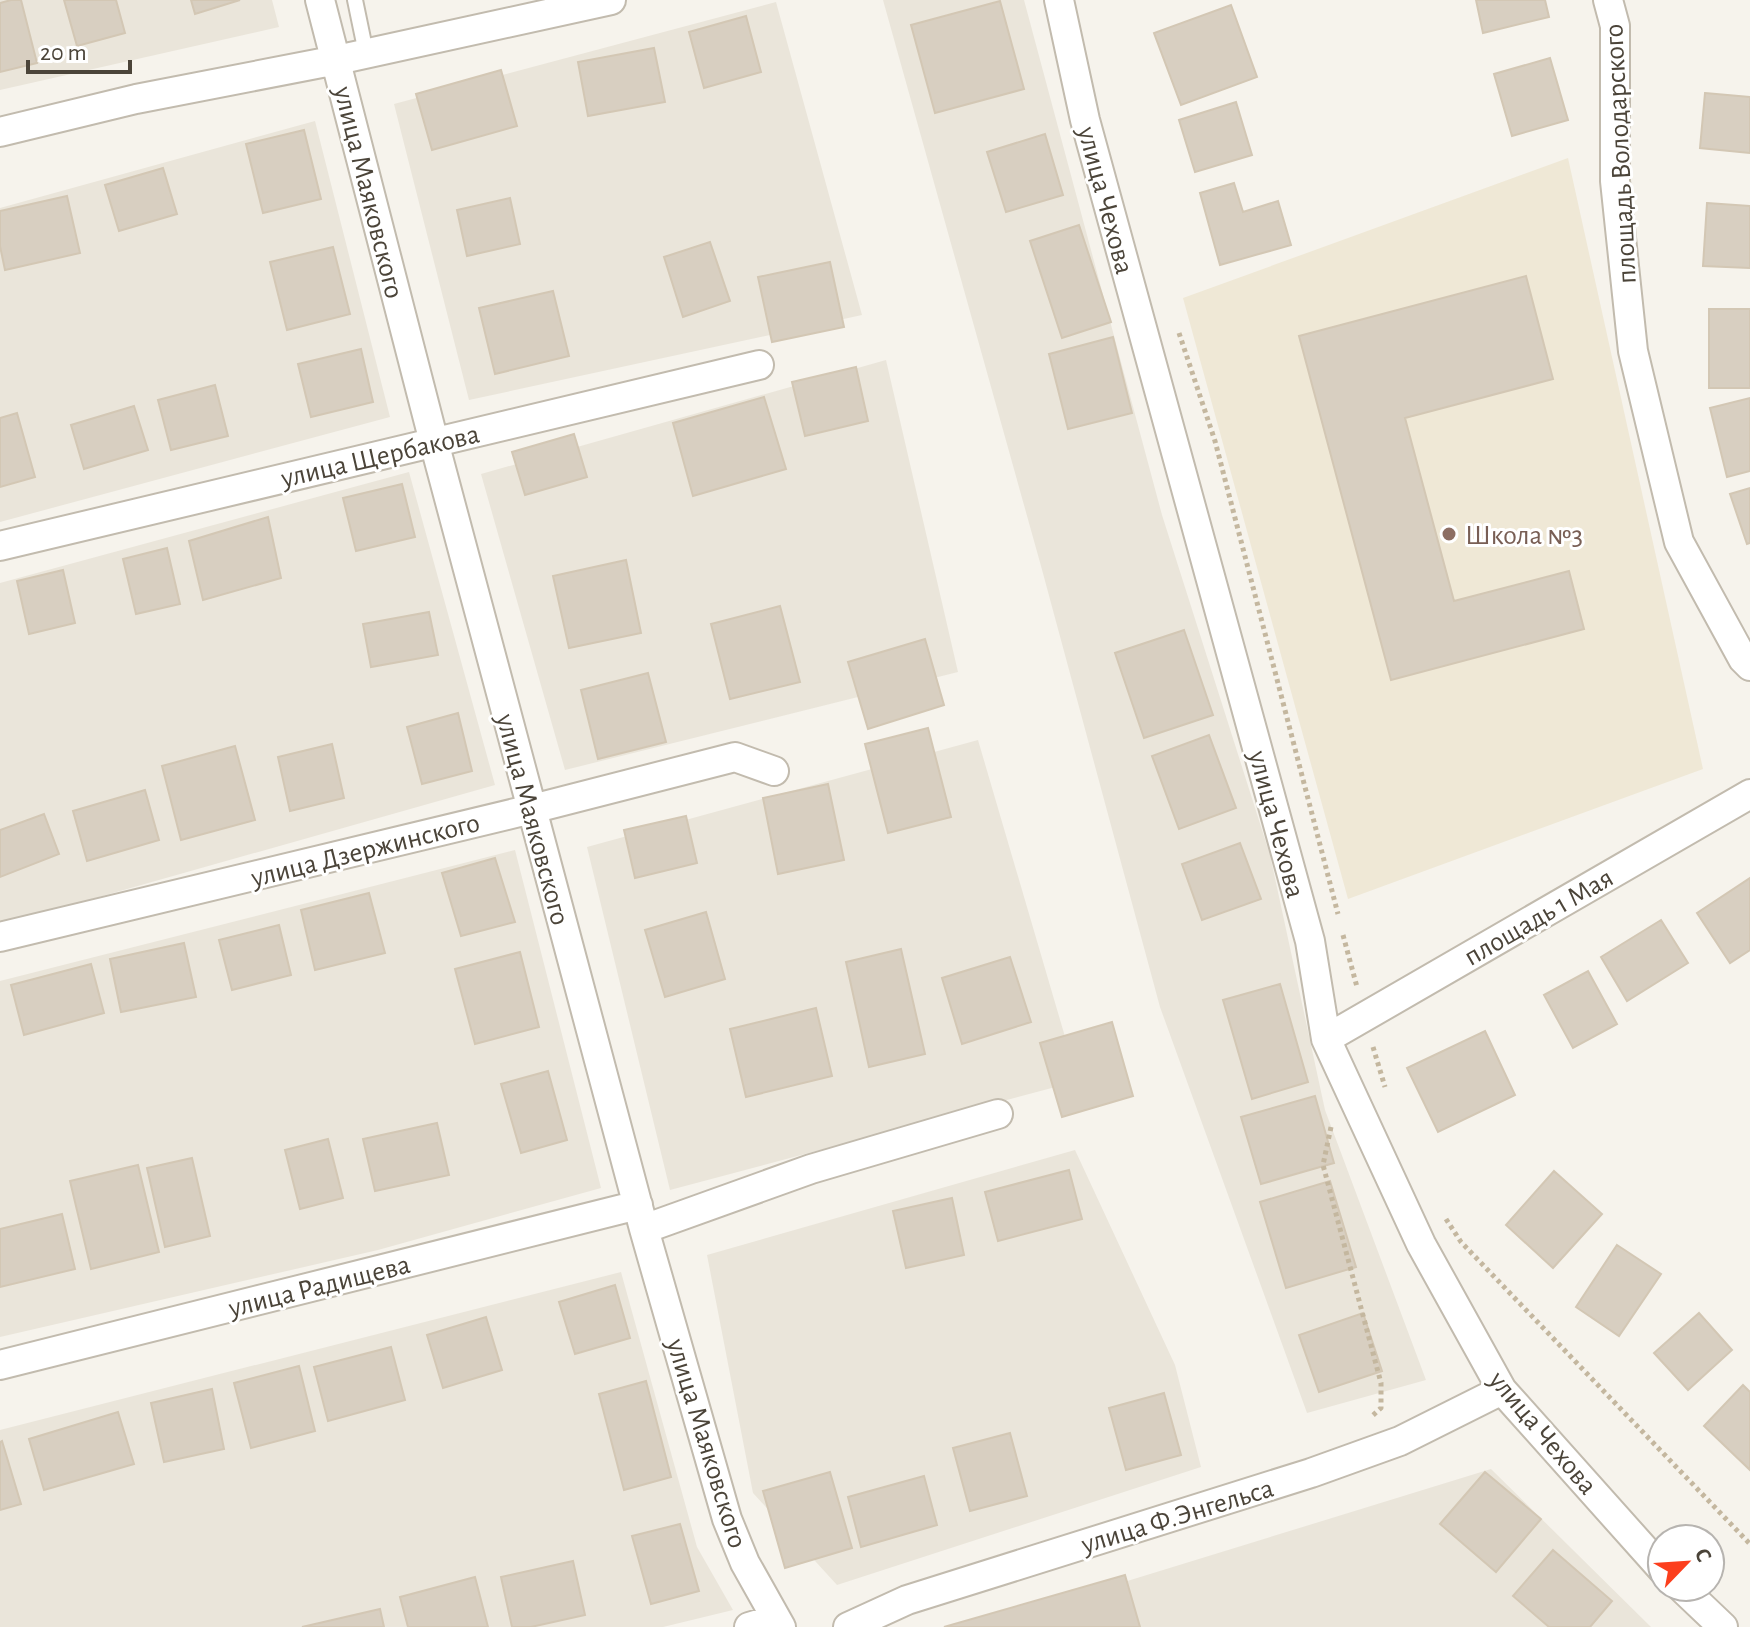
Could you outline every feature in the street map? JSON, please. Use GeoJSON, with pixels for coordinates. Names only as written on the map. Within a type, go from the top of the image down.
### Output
{"type":"FeatureCollection","features":[{"type":"Feature","properties":{"kind":"street","name":"улица Маяковского"},"geometry":{"type":"LineString","coordinates":[[320,0],[434,442],[641,1217],[727,1519],[768,1624]]}},
{"type":"Feature","properties":{"kind":"street"},"geometry":{"type":"LineString","coordinates":[[0,132],[136,99],[337,60],[611,0]]}},
{"type":"Feature","properties":{"kind":"street","name":"улица Чехова"},"geometry":{"type":"LineString","coordinates":[[1059,0],[1085,120],[1310,941],[1326,1039],[1421,1244],[1502,1390],[1646,1551]]}},
{"type":"Feature","properties":{"kind":"street","name":"площадь Володарского"},"geometry":{"type":"LineString","coordinates":[[1608,0],[1615,26],[1615,181],[1633,351],[1679,542],[1743,659],[1750,666]]}},
{"type":"Feature","properties":{"kind":"street","name":"улица Щербакова"},"geometry":{"type":"LineString","coordinates":[[0,546],[759,365]]}},
{"type":"Feature","properties":{"kind":"street","name":"улица Дзержинского"},"geometry":{"type":"LineString","coordinates":[[0,937],[735,757],[774,771]]}},
{"type":"Feature","properties":{"kind":"street","name":"площадь 1 Мая"},"geometry":{"type":"LineString","coordinates":[[1326,1039],[1750,794]]}},
{"type":"Feature","properties":{"kind":"street","name":"улица Радищева"},"geometry":{"type":"LineString","coordinates":[[0,1365],[641,1217],[998,1114]]}},
{"type":"Feature","properties":{"kind":"street","name":"улица Ф.Энгельса"},"geometry":{"type":"LineString","coordinates":[[848,1627],[907,1600],[1385,1447],[1502,1390]]}},
{"type":"Feature","properties":{"kind":"street"},"geometry":{"type":"LineString","coordinates":[[1698,1603],[1723,1627]]}},
{"type":"Feature","properties":{"kind":"lane"},"geometry":{"type":"LineString","coordinates":[[355,0],[366,53]]}},
{"type":"Feature","properties":{"kind":"path"},"geometry":{"type":"LineString","coordinates":[[1175,323],[1215,441],[1338,916]]}},
{"type":"Feature","properties":{"kind":"path"},"geometry":{"type":"LineString","coordinates":[[1342,930],[1386,1088]]}},
{"type":"Feature","properties":{"kind":"path"},"geometry":{"type":"LineString","coordinates":[[1354,1099],[1333,1121],[1323,1165],[1381,1383],[1381,1408],[1369,1419]]}},
{"type":"Feature","properties":{"kind":"path"},"geometry":{"type":"LineString","coordinates":[[1445,1218],[1461,1242],[1750,1544]]}},
{"type":"Feature","properties":{"kind":"shaded area"},"geometry":{"type":"Polygon","coordinates":[[[0,0],[272,0],[279,27],[0,90],[0,0]]]}},
{"type":"Feature","properties":{"kind":"shaded area"},"geometry":{"type":"Polygon","coordinates":[[[883,0],[1024,0],[1162,515],[1270,855],[1325,1110],[1426,1380],[1307,1413],[1160,1007],[883,0]]]}},
{"type":"Feature","properties":{"kind":"shaded area"},"geometry":{"type":"Polygon","coordinates":[[[776,2],[862,315],[469,400],[394,104],[776,2]]]}},
{"type":"Feature","properties":{"kind":"shaded area"},"geometry":{"type":"Polygon","coordinates":[[[315,121],[390,417],[0,522],[0,208],[315,121]]]}},
{"type":"Feature","properties":{"kind":"shaded area","name":"Школа №3"},"geometry":{"type":"Polygon","coordinates":[[[1568,158],[1703,769],[1348,899],[1183,298],[1568,158]]]}},
{"type":"Feature","properties":{"kind":"shaded area"},"geometry":{"type":"Polygon","coordinates":[[[886,360],[958,672],[565,770],[481,474],[886,360]]]}},
{"type":"Feature","properties":{"kind":"shaded area"},"geometry":{"type":"Polygon","coordinates":[[[409,472],[495,785],[0,925],[0,583],[409,472]]]}},
{"type":"Feature","properties":{"kind":"shaded area"},"geometry":{"type":"Polygon","coordinates":[[[978,740],[1078,1081],[670,1190],[587,847],[978,740]]]}},
{"type":"Feature","properties":{"kind":"shaded area"},"geometry":{"type":"Polygon","coordinates":[[[515,850],[601,1188],[378,1250],[0,1337],[0,981],[515,850]]]}},
{"type":"Feature","properties":{"kind":"shaded area"},"geometry":{"type":"Polygon","coordinates":[[[1075,1150],[1175,1365],[1201,1467],[837,1585],[753,1493],[707,1255],[1075,1150]]]}},
{"type":"Feature","properties":{"kind":"shaded area"},"geometry":{"type":"Polygon","coordinates":[[[621,1272],[697,1547],[733,1610],[663,1627],[0,1627],[0,1430],[621,1272]]]}},
{"type":"Feature","properties":{"kind":"shaded area"},"geometry":{"type":"Polygon","coordinates":[[[1491,1469],[1651,1627],[978,1627],[1491,1469]]]}},
{"type":"Feature","properties":{"kind":"building"},"geometry":{"type":"Polygon","coordinates":[[[21,0],[37,63],[0,72],[0,3],[21,0]]]}},
{"type":"Feature","properties":{"kind":"building"},"geometry":{"type":"Polygon","coordinates":[[[64,0],[116,0],[125,33],[77,46],[64,0]]]}},
{"type":"Feature","properties":{"kind":"building"},"geometry":{"type":"Polygon","coordinates":[[[191,0],[240,0],[195,14],[191,0]]]}},
{"type":"Feature","properties":{"kind":"building"},"geometry":{"type":"Polygon","coordinates":[[[1476,0],[1545,0],[1549,17],[1483,33],[1476,0]]]}},
{"type":"Feature","properties":{"kind":"building"},"geometry":{"type":"Polygon","coordinates":[[[1000,1],[1024,89],[935,113],[911,25],[1000,1]]]}},
{"type":"Feature","properties":{"kind":"building"},"geometry":{"type":"Polygon","coordinates":[[[1231,5],[1257,77],[1181,105],[1154,33],[1231,5]]]}},
{"type":"Feature","properties":{"kind":"building"},"geometry":{"type":"Polygon","coordinates":[[[746,16],[761,72],[704,88],[689,32],[746,16]]]}},
{"type":"Feature","properties":{"kind":"building"},"geometry":{"type":"Polygon","coordinates":[[[654,48],[665,102],[588,116],[578,62],[654,48]]]}},
{"type":"Feature","properties":{"kind":"building"},"geometry":{"type":"Polygon","coordinates":[[[1550,58],[1568,120],[1512,136],[1494,74],[1550,58]]]}},
{"type":"Feature","properties":{"kind":"building"},"geometry":{"type":"Polygon","coordinates":[[[501,70],[517,126],[432,150],[416,94],[501,70]]]}},
{"type":"Feature","properties":{"kind":"building"},"geometry":{"type":"Polygon","coordinates":[[[1705,93],[1750,97],[1750,153],[1700,148],[1705,93]]]}},
{"type":"Feature","properties":{"kind":"building"},"geometry":{"type":"Polygon","coordinates":[[[1236,102],[1252,155],[1195,172],[1179,120],[1236,102]]]}},
{"type":"Feature","properties":{"kind":"building"},"geometry":{"type":"Polygon","coordinates":[[[304,130],[321,199],[263,213],[246,144],[304,130]]]}},
{"type":"Feature","properties":{"kind":"building"},"geometry":{"type":"Polygon","coordinates":[[[1045,134],[1063,195],[1006,212],[987,152],[1045,134]]]}},
{"type":"Feature","properties":{"kind":"building"},"geometry":{"type":"Polygon","coordinates":[[[163,168],[177,214],[119,231],[105,185],[163,168]]]}},
{"type":"Feature","properties":{"kind":"building"},"geometry":{"type":"Polygon","coordinates":[[[1234,183],[1243,212],[1278,201],[1291,245],[1220,265],[1200,193],[1234,183]]]}},
{"type":"Feature","properties":{"kind":"building"},"geometry":{"type":"Polygon","coordinates":[[[67,196],[80,253],[5,270],[0,246],[0,211],[67,196]]]}},
{"type":"Feature","properties":{"kind":"building"},"geometry":{"type":"Polygon","coordinates":[[[510,198],[520,244],[467,256],[457,210],[510,198]]]}},
{"type":"Feature","properties":{"kind":"building"},"geometry":{"type":"Polygon","coordinates":[[[1707,203],[1750,206],[1750,268],[1703,266],[1707,203]]]}},
{"type":"Feature","properties":{"kind":"building"},"geometry":{"type":"Polygon","coordinates":[[[1079,225],[1111,322],[1062,338],[1030,241],[1079,225]]]}},
{"type":"Feature","properties":{"kind":"building"},"geometry":{"type":"Polygon","coordinates":[[[710,242],[730,301],[683,317],[664,257],[710,242]]]}},
{"type":"Feature","properties":{"kind":"building"},"geometry":{"type":"Polygon","coordinates":[[[333,247],[350,314],[287,330],[270,262],[333,247]]]}},
{"type":"Feature","properties":{"kind":"building"},"geometry":{"type":"Polygon","coordinates":[[[830,262],[844,327],[772,342],[758,277],[830,262]]]}},
{"type":"Feature","properties":{"kind":"building"},"geometry":{"type":"Polygon","coordinates":[[[1526,276],[1553,379],[1405,418],[1454,601],[1569,571],[1584,629],[1391,680],[1299,336],[1526,276]]]}},
{"type":"Feature","properties":{"kind":"building"},"geometry":{"type":"Polygon","coordinates":[[[553,291],[569,356],[495,374],[479,308],[553,291]]]}},
{"type":"Feature","properties":{"kind":"building"},"geometry":{"type":"Polygon","coordinates":[[[1709,309],[1750,309],[1750,388],[1709,388],[1709,309]]]}},
{"type":"Feature","properties":{"kind":"building"},"geometry":{"type":"Polygon","coordinates":[[[1113,337],[1132,413],[1068,429],[1049,354],[1113,337]]]}},
{"type":"Feature","properties":{"kind":"building"},"geometry":{"type":"Polygon","coordinates":[[[361,349],[373,402],[311,417],[298,364],[361,349]]]}},
{"type":"Feature","properties":{"kind":"building"},"geometry":{"type":"Polygon","coordinates":[[[856,367],[868,421],[805,436],[792,382],[856,367]]]}},
{"type":"Feature","properties":{"kind":"building"},"geometry":{"type":"Polygon","coordinates":[[[215,385],[228,436],[171,450],[158,400],[215,385]]]}},
{"type":"Feature","properties":{"kind":"building"},"geometry":{"type":"Polygon","coordinates":[[[764,397],[786,469],[693,496],[673,423],[764,397]]]}},
{"type":"Feature","properties":{"kind":"building"},"geometry":{"type":"Polygon","coordinates":[[[1750,398],[1750,471],[1727,477],[1710,408],[1750,398]]]}},
{"type":"Feature","properties":{"kind":"building"},"geometry":{"type":"Polygon","coordinates":[[[134,406],[148,450],[84,469],[71,425],[134,406]]]}},
{"type":"Feature","properties":{"kind":"building"},"geometry":{"type":"Polygon","coordinates":[[[17,413],[35,477],[0,487],[0,418],[17,413]]]}},
{"type":"Feature","properties":{"kind":"building"},"geometry":{"type":"Polygon","coordinates":[[[574,434],[587,477],[525,495],[512,452],[574,434]]]}},
{"type":"Feature","properties":{"kind":"building"},"geometry":{"type":"Polygon","coordinates":[[[402,484],[415,537],[356,551],[343,498],[402,484]]]}},
{"type":"Feature","properties":{"kind":"building"},"geometry":{"type":"Polygon","coordinates":[[[1750,488],[1750,543],[1747,544],[1730,494],[1750,488]]]}},
{"type":"Feature","properties":{"kind":"building"},"geometry":{"type":"Polygon","coordinates":[[[268,517],[281,578],[203,600],[189,541],[268,517]]]}},
{"type":"Feature","properties":{"kind":"building"},"geometry":{"type":"Polygon","coordinates":[[[167,548],[180,604],[136,614],[123,559],[167,548]]]}},
{"type":"Feature","properties":{"kind":"building"},"geometry":{"type":"Polygon","coordinates":[[[626,560],[641,633],[569,648],[553,576],[626,560]]]}},
{"type":"Feature","properties":{"kind":"building"},"geometry":{"type":"Polygon","coordinates":[[[63,570],[75,623],[29,634],[17,581],[63,570]]]}},
{"type":"Feature","properties":{"kind":"building"},"geometry":{"type":"Polygon","coordinates":[[[780,606],[800,682],[730,699],[711,624],[780,606]]]}},
{"type":"Feature","properties":{"kind":"building"},"geometry":{"type":"Polygon","coordinates":[[[429,612],[438,655],[371,667],[363,624],[429,612]]]}},
{"type":"Feature","properties":{"kind":"building"},"geometry":{"type":"Polygon","coordinates":[[[1184,630],[1213,715],[1144,738],[1115,653],[1184,630]]]}},
{"type":"Feature","properties":{"kind":"building"},"geometry":{"type":"Polygon","coordinates":[[[925,639],[944,705],[868,729],[848,662],[925,639]]]}},
{"type":"Feature","properties":{"kind":"building"},"geometry":{"type":"Polygon","coordinates":[[[648,673],[666,742],[598,759],[581,690],[648,673]]]}},
{"type":"Feature","properties":{"kind":"building"},"geometry":{"type":"Polygon","coordinates":[[[458,713],[472,771],[422,784],[407,727],[458,713]]]}},
{"type":"Feature","properties":{"kind":"building"},"geometry":{"type":"Polygon","coordinates":[[[928,728],[951,817],[888,833],[865,744],[928,728]]]}},
{"type":"Feature","properties":{"kind":"building"},"geometry":{"type":"Polygon","coordinates":[[[1209,735],[1236,808],[1179,829],[1152,756],[1209,735]]]}},
{"type":"Feature","properties":{"kind":"building"},"geometry":{"type":"Polygon","coordinates":[[[332,744],[344,798],[290,811],[278,757],[332,744]]]}},
{"type":"Feature","properties":{"kind":"building"},"geometry":{"type":"Polygon","coordinates":[[[235,746],[255,820],[181,840],[162,766],[235,746]]]}},
{"type":"Feature","properties":{"kind":"building"},"geometry":{"type":"Polygon","coordinates":[[[828,784],[844,860],[778,874],[763,798],[828,784]]]}},
{"type":"Feature","properties":{"kind":"building"},"geometry":{"type":"Polygon","coordinates":[[[145,790],[159,840],[87,861],[73,811],[145,790]]]}},
{"type":"Feature","properties":{"kind":"building"},"geometry":{"type":"Polygon","coordinates":[[[44,814],[59,854],[0,877],[0,830],[44,814]]]}},
{"type":"Feature","properties":{"kind":"building"},"geometry":{"type":"Polygon","coordinates":[[[686,816],[697,863],[635,878],[624,830],[686,816]]]}},
{"type":"Feature","properties":{"kind":"building"},"geometry":{"type":"Polygon","coordinates":[[[1240,843],[1261,899],[1202,920],[1182,864],[1240,843]]]}},
{"type":"Feature","properties":{"kind":"building"},"geometry":{"type":"Polygon","coordinates":[[[495,858],[515,922],[461,936],[442,873],[495,858]]]}},
{"type":"Feature","properties":{"kind":"building"},"geometry":{"type":"Polygon","coordinates":[[[1750,878],[1750,950],[1730,963],[1697,913],[1750,878]]]}},
{"type":"Feature","properties":{"kind":"building"},"geometry":{"type":"Polygon","coordinates":[[[369,893],[385,953],[315,970],[301,910],[369,893]]]}},
{"type":"Feature","properties":{"kind":"building"},"geometry":{"type":"Polygon","coordinates":[[[706,912],[725,979],[665,997],[645,930],[706,912]]]}},
{"type":"Feature","properties":{"kind":"building"},"geometry":{"type":"Polygon","coordinates":[[[1661,920],[1688,963],[1627,1001],[1601,957],[1661,920]]]}},
{"type":"Feature","properties":{"kind":"building"},"geometry":{"type":"Polygon","coordinates":[[[279,925],[291,975],[232,990],[219,940],[279,925]]]}},
{"type":"Feature","properties":{"kind":"building"},"geometry":{"type":"Polygon","coordinates":[[[184,943],[196,997],[121,1012],[110,959],[184,943]]]}},
{"type":"Feature","properties":{"kind":"building"},"geometry":{"type":"Polygon","coordinates":[[[901,949],[925,1054],[869,1067],[846,962],[901,949]]]}},
{"type":"Feature","properties":{"kind":"building"},"geometry":{"type":"Polygon","coordinates":[[[520,952],[539,1027],[475,1044],[455,969],[520,952]]]}},
{"type":"Feature","properties":{"kind":"building"},"geometry":{"type":"Polygon","coordinates":[[[1010,957],[1031,1022],[962,1044],[942,978],[1010,957]]]}},
{"type":"Feature","properties":{"kind":"building"},"geometry":{"type":"Polygon","coordinates":[[[91,964],[104,1013],[24,1035],[11,985],[91,964]]]}},
{"type":"Feature","properties":{"kind":"building"},"geometry":{"type":"Polygon","coordinates":[[[1588,971],[1617,1024],[1573,1048],[1544,995],[1588,971]]]}},
{"type":"Feature","properties":{"kind":"building"},"geometry":{"type":"Polygon","coordinates":[[[1280,984],[1308,1082],[1252,1099],[1223,1000],[1280,984]]]}},
{"type":"Feature","properties":{"kind":"building"},"geometry":{"type":"Polygon","coordinates":[[[816,1008],[832,1076],[746,1097],[730,1029],[816,1008]]]}},
{"type":"Feature","properties":{"kind":"building"},"geometry":{"type":"Polygon","coordinates":[[[1112,1022],[1133,1096],[1062,1117],[1040,1043],[1112,1022]]]}},
{"type":"Feature","properties":{"kind":"building"},"geometry":{"type":"Polygon","coordinates":[[[1485,1031],[1515,1095],[1438,1132],[1407,1068],[1485,1031]]]}},
{"type":"Feature","properties":{"kind":"building"},"geometry":{"type":"Polygon","coordinates":[[[548,1071],[567,1140],[521,1153],[501,1084],[548,1071]]]}},
{"type":"Feature","properties":{"kind":"building"},"geometry":{"type":"Polygon","coordinates":[[[1315,1096],[1334,1163],[1261,1184],[1241,1117],[1315,1096]]]}},
{"type":"Feature","properties":{"kind":"building"},"geometry":{"type":"Polygon","coordinates":[[[437,1123],[449,1175],[375,1191],[363,1139],[437,1123]]]}},
{"type":"Feature","properties":{"kind":"building"},"geometry":{"type":"Polygon","coordinates":[[[328,1139],[343,1198],[300,1209],[285,1150],[328,1139]]]}},
{"type":"Feature","properties":{"kind":"building"},"geometry":{"type":"Polygon","coordinates":[[[192,1158],[210,1236],[165,1247],[147,1168],[192,1158]]]}},
{"type":"Feature","properties":{"kind":"building"},"geometry":{"type":"Polygon","coordinates":[[[138,1165],[159,1252],[91,1269],[70,1181],[138,1165]]]}},
{"type":"Feature","properties":{"kind":"building"},"geometry":{"type":"Polygon","coordinates":[[[1069,1170],[1082,1219],[998,1241],[985,1192],[1069,1170]]]}},
{"type":"Feature","properties":{"kind":"building"},"geometry":{"type":"Polygon","coordinates":[[[1554,1171],[1602,1214],[1553,1268],[1506,1225],[1554,1171]]]}},
{"type":"Feature","properties":{"kind":"building"},"geometry":{"type":"Polygon","coordinates":[[[1330,1181],[1356,1267],[1286,1288],[1260,1202],[1330,1181]]]}},
{"type":"Feature","properties":{"kind":"building"},"geometry":{"type":"Polygon","coordinates":[[[952,1198],[964,1255],[906,1268],[893,1211],[952,1198]]]}},
{"type":"Feature","properties":{"kind":"building"},"geometry":{"type":"Polygon","coordinates":[[[62,1214],[75,1269],[0,1287],[0,1229],[62,1214]]]}},
{"type":"Feature","properties":{"kind":"building"},"geometry":{"type":"Polygon","coordinates":[[[1617,1245],[1661,1274],[1619,1336],[1576,1307],[1617,1245]]]}},
{"type":"Feature","properties":{"kind":"building"},"geometry":{"type":"Polygon","coordinates":[[[615,1285],[630,1338],[575,1354],[559,1302],[615,1285]]]}},
{"type":"Feature","properties":{"kind":"building"},"geometry":{"type":"Polygon","coordinates":[[[1363,1313],[1382,1371],[1319,1392],[1299,1335],[1363,1313]]]}},
{"type":"Feature","properties":{"kind":"building"},"geometry":{"type":"Polygon","coordinates":[[[1699,1313],[1732,1350],[1688,1390],[1654,1353],[1699,1313]]]}},
{"type":"Feature","properties":{"kind":"building"},"geometry":{"type":"Polygon","coordinates":[[[486,1317],[502,1370],[443,1388],[427,1335],[486,1317]]]}},
{"type":"Feature","properties":{"kind":"building"},"geometry":{"type":"Polygon","coordinates":[[[391,1347],[405,1400],[328,1421],[314,1367],[391,1347]]]}},
{"type":"Feature","properties":{"kind":"building"},"geometry":{"type":"Polygon","coordinates":[[[299,1366],[315,1431],[251,1448],[234,1383],[299,1366]]]}},
{"type":"Feature","properties":{"kind":"building"},"geometry":{"type":"Polygon","coordinates":[[[646,1381],[671,1477],[624,1490],[599,1394],[646,1381]]]}},
{"type":"Feature","properties":{"kind":"building"},"geometry":{"type":"Polygon","coordinates":[[[1743,1385],[1750,1392],[1750,1470],[1704,1426],[1743,1385]]]}},
{"type":"Feature","properties":{"kind":"building"},"geometry":{"type":"Polygon","coordinates":[[[212,1389],[224,1449],[164,1462],[151,1403],[212,1389]]]}},
{"type":"Feature","properties":{"kind":"building"},"geometry":{"type":"Polygon","coordinates":[[[1164,1393],[1181,1455],[1126,1470],[1109,1408],[1164,1393]]]}},
{"type":"Feature","properties":{"kind":"building"},"geometry":{"type":"Polygon","coordinates":[[[118,1412],[134,1464],[44,1490],[29,1439],[118,1412]]]}},
{"type":"Feature","properties":{"kind":"building"},"geometry":{"type":"Polygon","coordinates":[[[1010,1433],[1027,1496],[970,1511],[953,1448],[1010,1433]]]}},
{"type":"Feature","properties":{"kind":"building"},"geometry":{"type":"Polygon","coordinates":[[[0,1442],[21,1504],[0,1510],[0,1442]]]}},
{"type":"Feature","properties":{"kind":"building"},"geometry":{"type":"Polygon","coordinates":[[[830,1472],[852,1548],[785,1568],[763,1491],[830,1472]]]}},
{"type":"Feature","properties":{"kind":"building"},"geometry":{"type":"Polygon","coordinates":[[[1485,1472],[1541,1519],[1496,1572],[1440,1524],[1485,1472]]]}},
{"type":"Feature","properties":{"kind":"building"},"geometry":{"type":"Polygon","coordinates":[[[924,1476],[937,1525],[861,1547],[848,1497],[924,1476]]]}},
{"type":"Feature","properties":{"kind":"building"},"geometry":{"type":"Polygon","coordinates":[[[680,1524],[699,1591],[651,1604],[632,1536],[680,1524]]]}},
{"type":"Feature","properties":{"kind":"building"},"geometry":{"type":"Polygon","coordinates":[[[1553,1550],[1612,1601],[1590,1627],[1549,1627],[1513,1596],[1553,1550]]]}},
{"type":"Feature","properties":{"kind":"building"},"geometry":{"type":"Polygon","coordinates":[[[573,1561],[585,1615],[531,1627],[512,1627],[501,1577],[573,1561]]]}},
{"type":"Feature","properties":{"kind":"building"},"geometry":{"type":"Polygon","coordinates":[[[1125,1575],[1140,1627],[944,1627],[1125,1575]]]}},
{"type":"Feature","properties":{"kind":"building"},"geometry":{"type":"Polygon","coordinates":[[[475,1577],[488,1627],[408,1627],[400,1597],[475,1577]]]}},
{"type":"Feature","properties":{"kind":"building"},"geometry":{"type":"Polygon","coordinates":[[[380,1609],[384,1627],[302,1627],[380,1609]]]}},
{"type":"Feature","properties":{"kind":"place","name":"Школа №3"},"geometry":{"type":"Point","coordinates":[1449,534]}}]}
